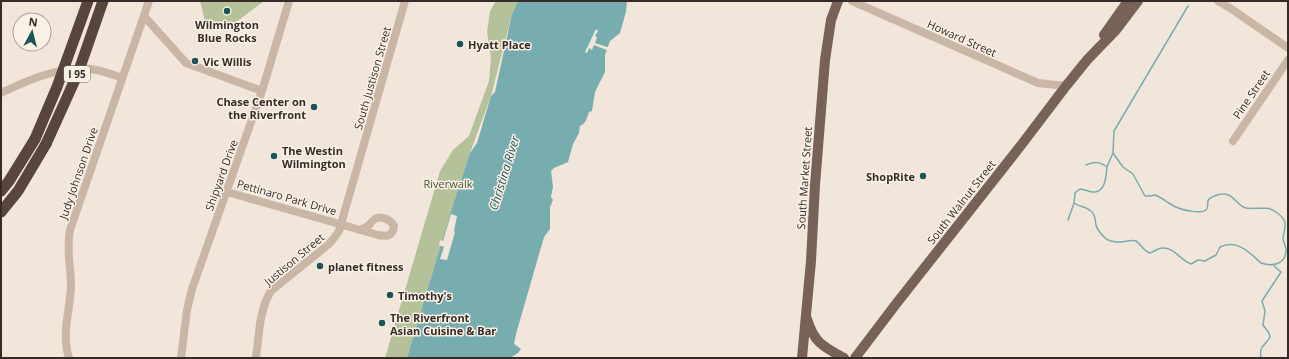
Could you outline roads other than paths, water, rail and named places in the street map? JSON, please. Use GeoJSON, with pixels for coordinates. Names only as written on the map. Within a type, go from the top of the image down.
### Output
{"type":"FeatureCollection","features":[{"type":"Feature","properties":{"kind":"highway","name":"I 95"},"geometry":{"type":"LineString","coordinates":[[1,191],[9,181],[35,139],[57,87],[88,1]]}},
{"type":"Feature","properties":{"kind":"highway","name":"I 95"},"geometry":{"type":"LineString","coordinates":[[1,212],[21,186],[46,144],[78,73],[103,1]]}},
{"type":"Feature","properties":{"kind":"main road","name":"South Market Street"},"geometry":{"type":"LineString","coordinates":[[802,358],[811,261],[825,53],[831,20],[838,1]]}},
{"type":"Feature","properties":{"kind":"main road","name":"South Walnut Street"},"geometry":{"type":"LineString","coordinates":[[1087,60],[1128,1]]}},
{"type":"Feature","properties":{"kind":"main road","name":"South Walnut Street"},"geometry":{"type":"LineString","coordinates":[[855,358],[1018,150],[1066,86],[1087,60],[1116,30],[1138,1]]}},
{"type":"Feature","properties":{"kind":"main road"},"geometry":{"type":"LineString","coordinates":[[806,313],[812,333],[817,340],[844,358]]}},
{"type":"Feature","properties":{"kind":"street","name":"Judy Johnson Drive"},"geometry":{"type":"LineString","coordinates":[[69,358],[65,331],[70,293],[68,253],[69,236],[73,218],[149,1]]}},
{"type":"Feature","properties":{"kind":"street","name":"Shipyard Drive"},"geometry":{"type":"LineString","coordinates":[[180,358],[190,295],[262,91],[289,1]]}},
{"type":"Feature","properties":{"kind":"street","name":"South Justison Street"},"geometry":{"type":"LineString","coordinates":[[346,207],[405,1]]}},
{"type":"Feature","properties":{"kind":"street","name":"Howard Street"},"geometry":{"type":"LineString","coordinates":[[852,1],[1038,83],[1066,86]]}},
{"type":"Feature","properties":{"kind":"street"},"geometry":{"type":"LineString","coordinates":[[1218,1],[1288,48]]}},
{"type":"Feature","properties":{"kind":"street"},"geometry":{"type":"LineString","coordinates":[[1223,1],[1230,8]]}},
{"type":"Feature","properties":{"kind":"street"},"geometry":{"type":"LineString","coordinates":[[144,16],[186,64],[262,91]]}},
{"type":"Feature","properties":{"kind":"street","name":"Pine Street"},"geometry":{"type":"LineString","coordinates":[[1233,141],[1288,60]]}},
{"type":"Feature","properties":{"kind":"street"},"geometry":{"type":"LineString","coordinates":[[1,93],[40,77],[75,68],[100,70],[122,78]]}},
{"type":"Feature","properties":{"kind":"street","name":"Pettinaro Park Drive"},"geometry":{"type":"LineString","coordinates":[[227,192],[359,230]]}},
{"type":"Feature","properties":{"kind":"street","name":"Pettinaro Park Drive"},"geometry":{"type":"LineString","coordinates":[[340,224],[346,207]]}},
{"type":"Feature","properties":{"kind":"street","name":"Justison Street"},"geometry":{"type":"LineString","coordinates":[[256,358],[263,309],[265,301],[271,291],[329,244],[336,235],[340,224]]}},
{"type":"Feature","properties":{"kind":"water","name":"Christina River"},"geometry":{"type":"Polygon","coordinates":[[[518,1],[627,1],[626,12],[620,33],[610,41],[605,55],[605,72],[595,92],[592,111],[589,112],[585,122],[580,126],[579,133],[573,144],[568,162],[554,168],[551,171],[553,187],[551,197],[553,200],[550,207],[550,229],[544,237],[516,334],[514,344],[521,349],[510,358],[407,358],[470,153],[477,143],[491,96],[495,92],[512,14],[518,1]]]}},
{"type":"Feature","properties":{"kind":"waterway"},"geometry":{"type":"LineString","coordinates":[[1086,165],[1097,163],[1107,167],[1113,153],[1114,131],[1188,6]]}},
{"type":"Feature","properties":{"kind":"waterway"},"geometry":{"type":"LineString","coordinates":[[1074,203],[1089,209],[1093,213],[1095,216],[1097,229],[1109,241],[1118,242],[1133,240],[1150,253],[1166,248],[1191,264],[1198,260],[1205,261],[1216,255],[1220,247],[1226,245],[1242,248],[1261,263],[1270,265],[1278,263],[1284,258],[1286,250],[1283,238],[1285,224],[1283,218],[1273,210],[1243,207],[1230,195],[1226,194],[1210,198],[1207,209],[1200,212],[1173,206],[1155,195],[1145,196],[1133,174],[1123,167],[1113,153]]}},
{"type":"Feature","properties":{"kind":"waterway"},"geometry":{"type":"LineString","coordinates":[[1068,220],[1074,203],[1075,193],[1080,189],[1093,192],[1099,191],[1105,182],[1107,167]]}},
{"type":"Feature","properties":{"kind":"waterway"},"geometry":{"type":"LineString","coordinates":[[1261,358],[1261,350],[1270,337],[1263,325],[1265,311],[1262,301],[1281,272],[1273,265]]}},
{"type":"Feature","properties":{"kind":"place","name":"Wilmington Blue Rocks"},"geometry":{"type":"Point","coordinates":[227,11]}},
{"type":"Feature","properties":{"kind":"place","name":"Hyatt Place"},"geometry":{"type":"Point","coordinates":[460,44]}},
{"type":"Feature","properties":{"kind":"place","name":"Vic Willis"},"geometry":{"type":"Point","coordinates":[195,61]}},
{"type":"Feature","properties":{"kind":"place","name":"Chase Center on the Riverfront"},"geometry":{"type":"Point","coordinates":[314,107]}},
{"type":"Feature","properties":{"kind":"place","name":"The Westin Wilmington"},"geometry":{"type":"Point","coordinates":[274,156]}},
{"type":"Feature","properties":{"kind":"place","name":"ShopRite"},"geometry":{"type":"Point","coordinates":[923,176]}},
{"type":"Feature","properties":{"kind":"place","name":"planet fitness"},"geometry":{"type":"Point","coordinates":[320,266]}},
{"type":"Feature","properties":{"kind":"place","name":"Timothy's"},"geometry":{"type":"Point","coordinates":[390,295]}},
{"type":"Feature","properties":{"kind":"place","name":"The Riverfront Asian Cuisine & Bar"},"geometry":{"type":"Point","coordinates":[382,323]}},
{"type":"Feature","properties":{"kind":"park label","name":"Riverwalk"},"geometry":{"type":"Point","coordinates":[448,183]}}]}
